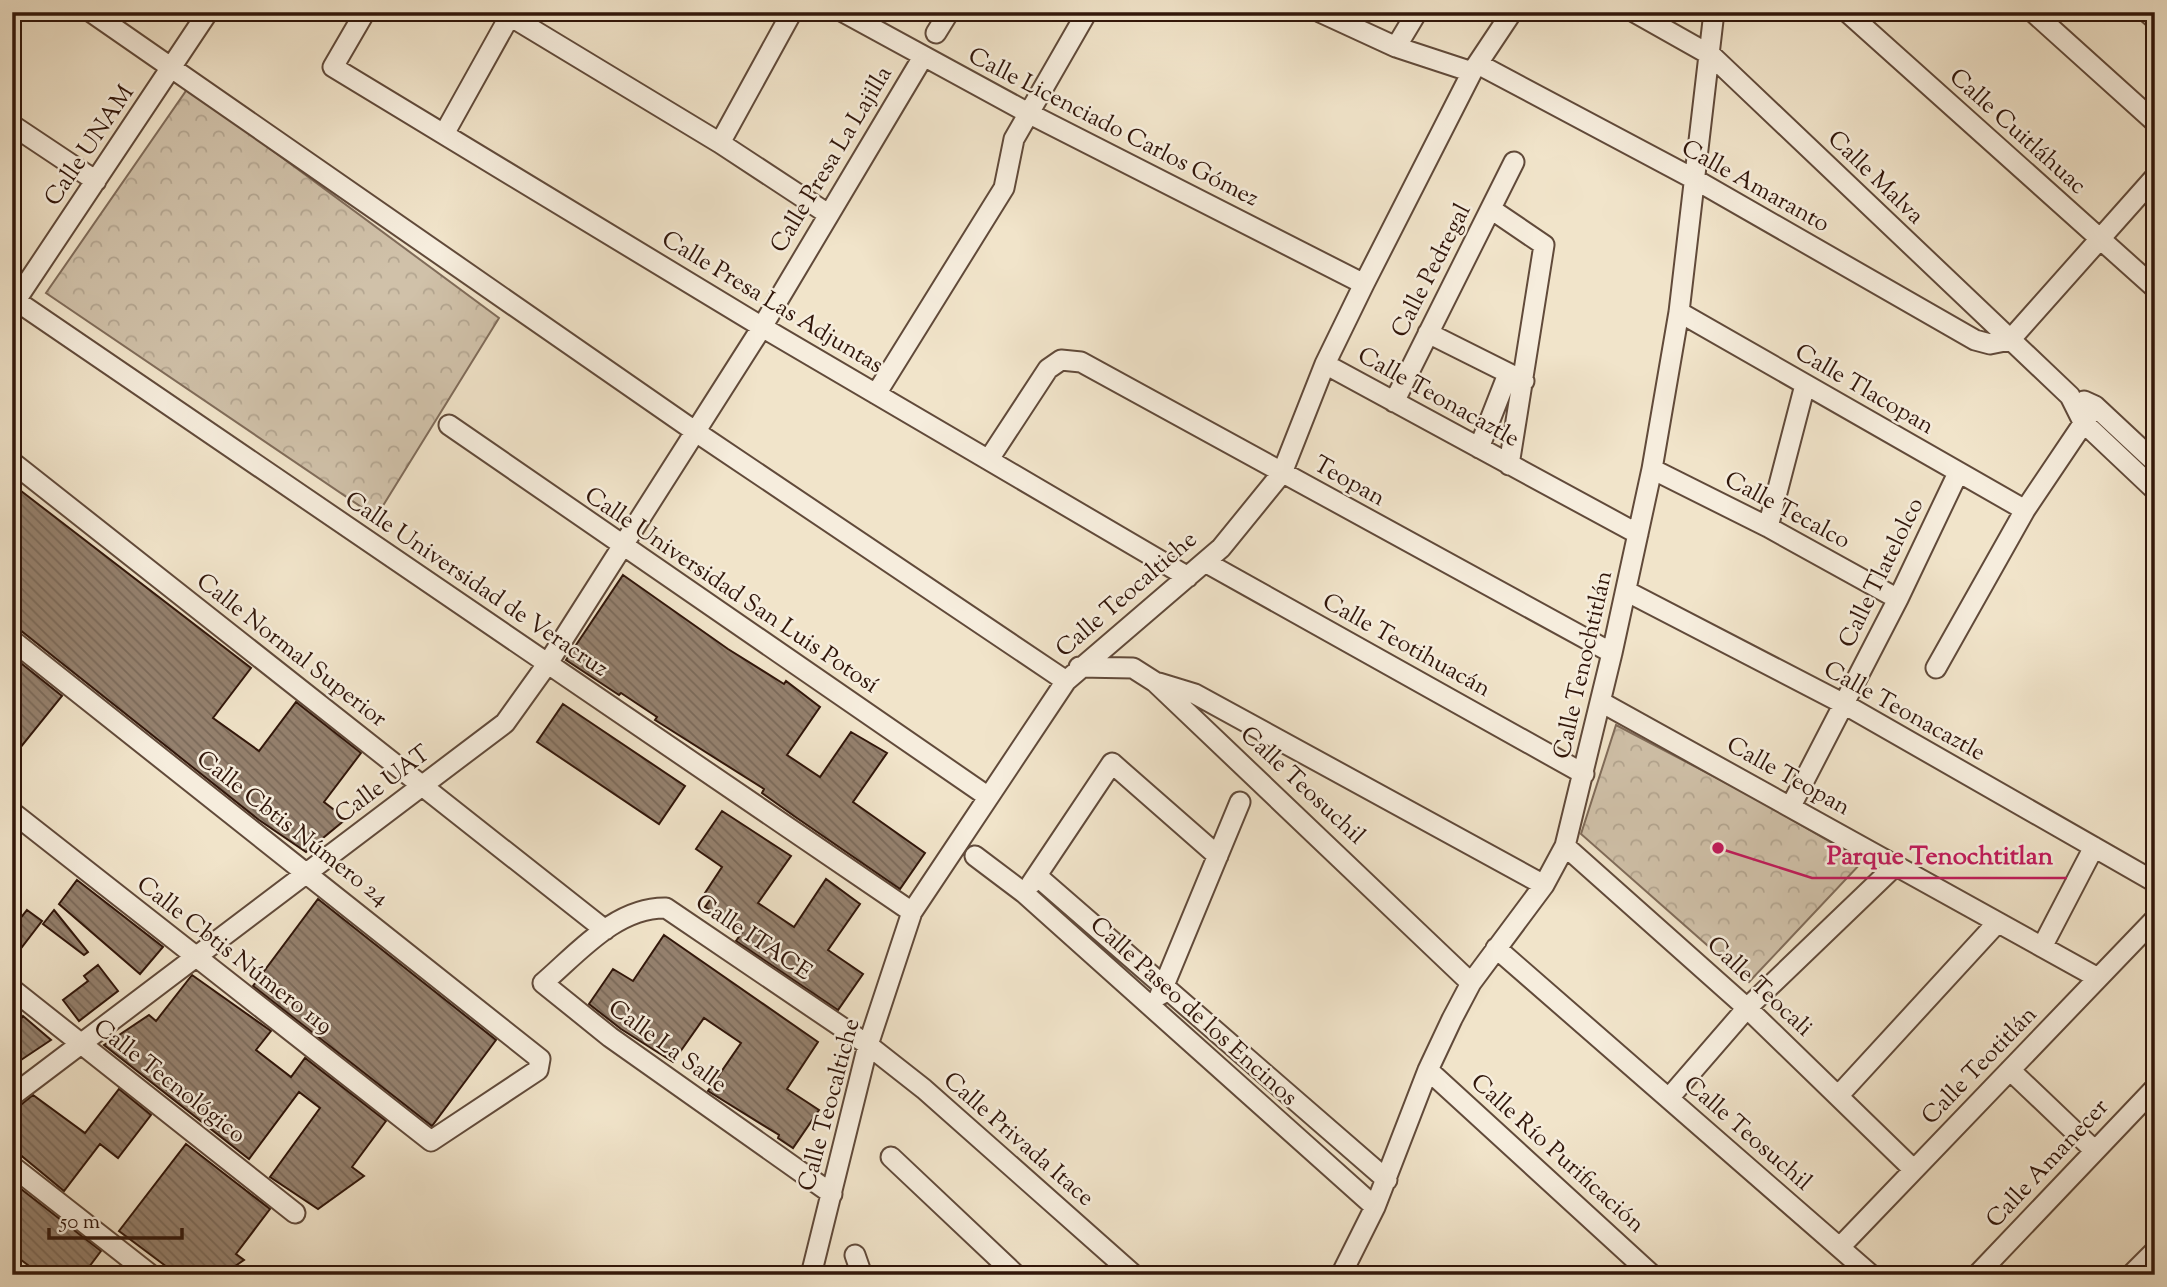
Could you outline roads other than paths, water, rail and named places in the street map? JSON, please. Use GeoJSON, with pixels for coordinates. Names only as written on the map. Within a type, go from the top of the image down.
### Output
{"type":"FeatureCollection","features":[{"type":"Feature","properties":{"kind":"street"},"geometry":{"type":"LineString","coordinates":[[91,12],[696,432],[1072,674]]}},
{"type":"Feature","properties":{"kind":"street","name":"Calle UNAM"},"geometry":{"type":"LineString","coordinates":[[14,302],[208,12]]}},
{"type":"Feature","properties":{"kind":"street","name":"Calle Presa Las Adjuntas"},"geometry":{"type":"LineString","coordinates":[[365,12],[333,67],[762,327],[1188,577]]}},
{"type":"Feature","properties":{"kind":"street"},"geometry":{"type":"LineString","coordinates":[[720,144],[792,12]]}},
{"type":"Feature","properties":{"kind":"street","name":"Calle Licenciado Carlos Gómez"},"geometry":{"type":"LineString","coordinates":[[843,12],[1030,114],[1364,284]]}},
{"type":"Feature","properties":{"kind":"street"},"geometry":{"type":"LineString","coordinates":[[936,33],[948,12]]}},
{"type":"Feature","properties":{"kind":"street"},"geometry":{"type":"LineString","coordinates":[[876,394],[1004,188],[1014,139],[1087,12]]}},
{"type":"Feature","properties":{"kind":"street","name":"Calle Amaranto"},"geometry":{"type":"LineString","coordinates":[[1320,12],[1396,47],[1475,68],[1696,180],[1975,340],[1990,344],[2010,340]]}},
{"type":"Feature","properties":{"kind":"street"},"geometry":{"type":"LineString","coordinates":[[1396,47],[1417,12]]}},
{"type":"Feature","properties":{"kind":"street","name":"Calle Teocaltiche"},"geometry":{"type":"LineString","coordinates":[[811,1275],[868,1045],[912,912],[987,796],[1072,674],[1221,548],[1282,473],[1325,364],[1364,284],[1475,68],[1513,12]]}},
{"type":"Feature","properties":{"kind":"street","name":"Calle Malva"},"geometry":{"type":"LineString","coordinates":[[1634,12],[1712,56],[2089,414],[2155,490]]}},
{"type":"Feature","properties":{"kind":"street","name":"Calle Tenochtitlán"},"geometry":{"type":"LineString","coordinates":[[1341,1275],[1387,1181],[1428,1070],[1471,984],[1544,886],[1565,846],[1601,702],[1652,469],[1679,312],[1712,56],[1714,12]]}},
{"type":"Feature","properties":{"kind":"street","name":"Calle Cuitláhuac"},"geometry":{"type":"LineString","coordinates":[[1847,12],[2155,288]]}},
{"type":"Feature","properties":{"kind":"street"},"geometry":{"type":"LineString","coordinates":[[2033,12],[2155,122]]}},
{"type":"Feature","properties":{"kind":"street"},"geometry":{"type":"LineString","coordinates":[[2147,12],[2155,19]]}},
{"type":"Feature","properties":{"kind":"street"},"geometry":{"type":"LineString","coordinates":[[444,134],[511,14],[828,214]]}},
{"type":"Feature","properties":{"kind":"street","name":"Calle Presa La Lajilla"},"geometry":{"type":"LineString","coordinates":[[696,432],[923,57]]}},
{"type":"Feature","properties":{"kind":"street"},"geometry":{"type":"LineString","coordinates":[[12,125],[96,181]]}},
{"type":"Feature","properties":{"kind":"street","name":"Calle Pedregal"},"geometry":{"type":"LineString","coordinates":[[1394,402],[1514,162]]}},
{"type":"Feature","properties":{"kind":"street"},"geometry":{"type":"LineString","coordinates":[[2010,340],[2155,177]]}},
{"type":"Feature","properties":{"kind":"street"},"geometry":{"type":"LineString","coordinates":[[1491,209],[1544,244],[1516,377],[1509,465]]}},
{"type":"Feature","properties":{"kind":"street","name":"Calle Universidad de Veracruz"},"geometry":{"type":"LineString","coordinates":[[14,302],[912,912]]}},
{"type":"Feature","properties":{"kind":"street","name":"Calle Tlacopan"},"geometry":{"type":"LineString","coordinates":[[1679,312],[2025,510]]}},
{"type":"Feature","properties":{"kind":"street"},"geometry":{"type":"LineString","coordinates":[[1428,333],[1516,377]]}},
{"type":"Feature","properties":{"kind":"street","name":"Teopan"},"geometry":{"type":"LineString","coordinates":[[989,459],[1048,369],[1061,360],[1081,362],[1612,653]]}},
{"type":"Feature","properties":{"kind":"street","name":"Calle Teonacaztle"},"geometry":{"type":"LineString","coordinates":[[1325,364],[1638,534]]}},
{"type":"Feature","properties":{"kind":"street"},"geometry":{"type":"LineString","coordinates":[[1479,448],[1516,377]]}},
{"type":"Feature","properties":{"kind":"street"},"geometry":{"type":"LineString","coordinates":[[1768,527],[1805,385]]}},
{"type":"Feature","properties":{"kind":"street"},"geometry":{"type":"LineString","coordinates":[[1936,668],[2025,510],[2089,414]]}},
{"type":"Feature","properties":{"kind":"street","name":"Calle Malva"},"geometry":{"type":"LineString","coordinates":[[2089,414],[2155,462]]}},
{"type":"Feature","properties":{"kind":"street","name":"Calle Universidad San Luis Potosí"},"geometry":{"type":"LineString","coordinates":[[449,425],[987,796]]}},
{"type":"Feature","properties":{"kind":"street","name":"Calle UAT"},"geometry":{"type":"LineString","coordinates":[[12,1096],[505,723],[548,663],[696,432]]}},
{"type":"Feature","properties":{"kind":"street","name":"Calle Normal Superior"},"geometry":{"type":"LineString","coordinates":[[12,462],[606,930]]}},
{"type":"Feature","properties":{"kind":"street","name":"Calle Tecalco"},"geometry":{"type":"LineString","coordinates":[[1652,469],[1768,527],[1898,599]]}},
{"type":"Feature","properties":{"kind":"street","name":"Calle Tlatelolco"},"geometry":{"type":"LineString","coordinates":[[1791,806],[1898,599],[1958,473]]}},
{"type":"Feature","properties":{"kind":"street","name":"Calle Teotihuacán"},"geometry":{"type":"LineString","coordinates":[[1205,562],[1584,774]]}},
{"type":"Feature","properties":{"kind":"street","name":"Calle Teonacaztle"},"geometry":{"type":"LineString","coordinates":[[1626,591],[1844,704],[2155,883]]}},
{"type":"Feature","properties":{"kind":"street","name":"Calle Cbtis Número 24"},"geometry":{"type":"LineString","coordinates":[[12,640],[540,1059],[538,1070],[437,1139],[431,1142],[425,1139]]}},
{"type":"Feature","properties":{"kind":"street","name":"Calle Teosuchil"},"geometry":{"type":"LineString","coordinates":[[1072,674],[1107,665],[1133,668],[1155,682],[1444,954],[1471,984]]}},
{"type":"Feature","properties":{"kind":"street"},"geometry":{"type":"LineString","coordinates":[[1155,682],[1195,694],[1544,886]]}},
{"type":"Feature","properties":{"kind":"street","name":"Calle Teopan"},"geometry":{"type":"LineString","coordinates":[[1601,702],[2098,978]]}},
{"type":"Feature","properties":{"kind":"street"},"geometry":{"type":"LineString","coordinates":[[1024,893],[1112,763],[1218,856]]}},
{"type":"Feature","properties":{"kind":"street"},"geometry":{"type":"LineString","coordinates":[[1155,1010],[1240,802]]}},
{"type":"Feature","properties":{"kind":"street","name":"Calle Cbtis Número 119"},"geometry":{"type":"LineString","coordinates":[[12,812],[425,1139]]}},
{"type":"Feature","properties":{"kind":"street","name":"Calle Teocali"},"geometry":{"type":"LineString","coordinates":[[1565,846],[1747,1008],[1914,1170]]}},
{"type":"Feature","properties":{"kind":"street"},"geometry":{"type":"LineString","coordinates":[[2042,947],[2094,847]]}},
{"type":"Feature","properties":{"kind":"street","name":"Calle Paseo de los Encinos"},"geometry":{"type":"LineString","coordinates":[[975,856],[1024,893],[1375,1208]]}},
{"type":"Feature","properties":{"kind":"street"},"geometry":{"type":"LineString","coordinates":[[1669,1098],[1747,1008],[1895,866]]}},
{"type":"Feature","properties":{"kind":"street","name":"Calle Paseo de los Encinos"},"geometry":{"type":"LineString","coordinates":[[1037,876],[1387,1181]]}},
{"type":"Feature","properties":{"kind":"street","name":"Calle ITACE"},"geometry":{"type":"LineString","coordinates":[[606,930],[648,908],[666,908],[868,1045]]}},
{"type":"Feature","properties":{"kind":"street","name":"Calle Teotitlán"},"geometry":{"type":"LineString","coordinates":[[1840,1247],[2155,919]]}},
{"type":"Feature","properties":{"kind":"street"},"geometry":{"type":"LineString","coordinates":[[1839,1095],[1997,923]]}},
{"type":"Feature","properties":{"kind":"street","name":"Calle La Salle"},"geometry":{"type":"LineString","coordinates":[[606,930],[543,983],[610,1037],[832,1194]]}},
{"type":"Feature","properties":{"kind":"street","name":"Calle Teosuchil"},"geometry":{"type":"LineString","coordinates":[[1496,948],[1871,1275]]}},
{"type":"Feature","properties":{"kind":"street","name":"Calle Tecnológico"},"geometry":{"type":"LineString","coordinates":[[12,989],[295,1213]]}},
{"type":"Feature","properties":{"kind":"street","name":"Calle Privada Itace"},"geometry":{"type":"LineString","coordinates":[[868,1045],[924,1089],[1134,1275]]}},
{"type":"Feature","properties":{"kind":"street","name":"Calle Río Purificación"},"geometry":{"type":"LineString","coordinates":[[1428,1070],[1652,1275]]}},
{"type":"Feature","properties":{"kind":"street"},"geometry":{"type":"LineString","coordinates":[[2010,1070],[2095,1151]]}},
{"type":"Feature","properties":{"kind":"street","name":"Calle Amanecer"},"geometry":{"type":"LineString","coordinates":[[1978,1275],[2155,1088]]}},
{"type":"Feature","properties":{"kind":"street"},"geometry":{"type":"LineString","coordinates":[[1325,1163],[1343,1142]]}},
{"type":"Feature","properties":{"kind":"street"},"geometry":{"type":"LineString","coordinates":[[891,1157],[1016,1275]]}},
{"type":"Feature","properties":{"kind":"street"},"geometry":{"type":"LineString","coordinates":[[12,1166],[151,1275]]}},
{"type":"Feature","properties":{"kind":"street"},"geometry":{"type":"LineString","coordinates":[[2131,1275],[2155,1251]]}},
{"type":"Feature","properties":{"kind":"street"},"geometry":{"type":"LineString","coordinates":[[855,1255],[862,1275]]}},
{"type":"Feature","properties":{"kind":"place","name":"Parque Tenochtitlan"},"geometry":{"type":"Point","coordinates":[1718,848]}}]}
